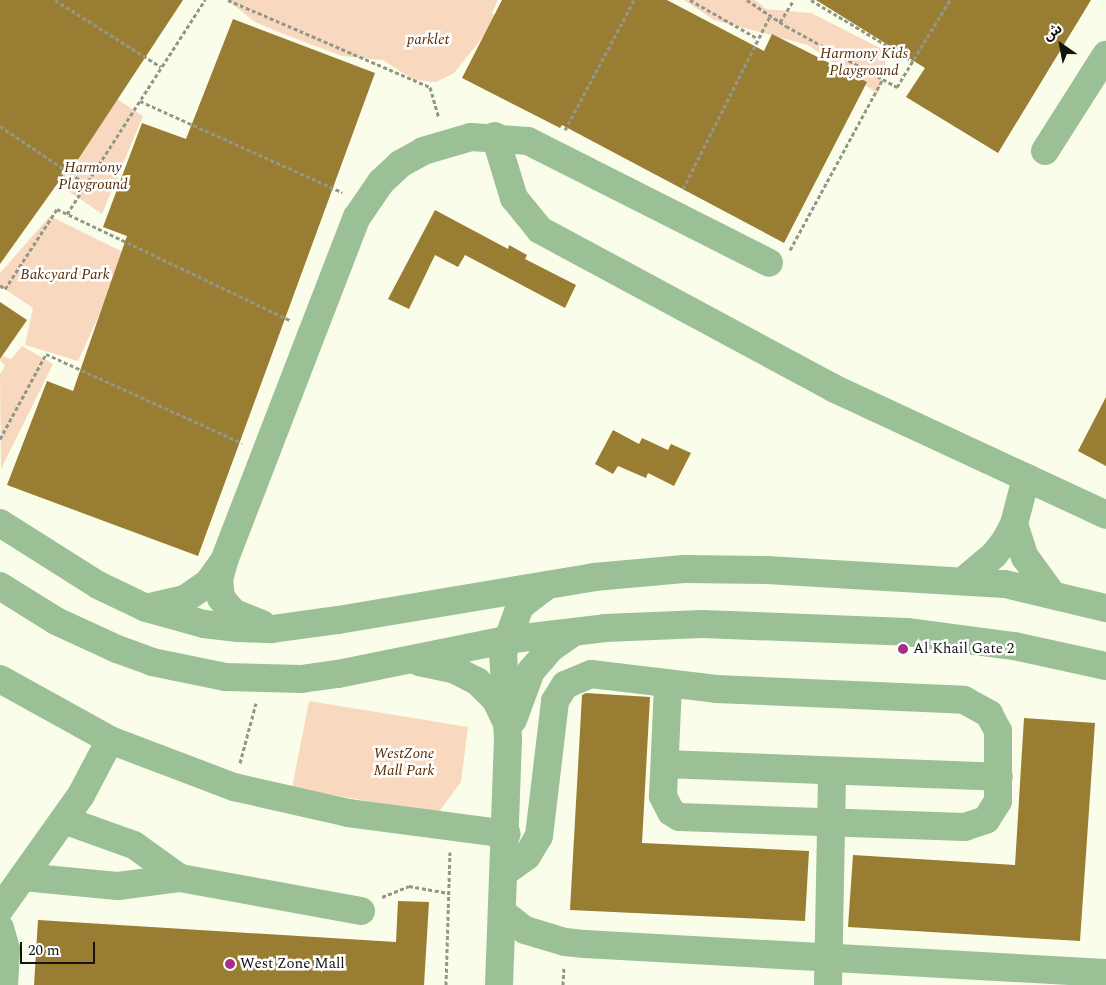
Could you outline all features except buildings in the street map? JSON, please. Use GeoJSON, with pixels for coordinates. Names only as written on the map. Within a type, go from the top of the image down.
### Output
{"type":"FeatureCollection","features":[{"type":"Feature","properties":{"kind":"street"},"geometry":{"type":"LineString","coordinates":[[1045,151],[1102,69]]}},
{"type":"Feature","properties":{"kind":"street"},"geometry":{"type":"LineString","coordinates":[[495,136],[514,198],[540,230],[833,388],[1106,515]]}},
{"type":"Feature","properties":{"kind":"street"},"geometry":{"type":"LineString","coordinates":[[272,629],[226,606],[218,589],[224,560],[263,453],[365,202],[400,164],[447,141],[495,136],[528,141],[554,152],[769,263]]}},
{"type":"Feature","properties":{"kind":"street"},"geometry":{"type":"LineString","coordinates":[[963,581],[994,556],[1014,524],[1026,478]]}},
{"type":"Feature","properties":{"kind":"street"},"geometry":{"type":"LineString","coordinates":[[0,523],[98,585],[146,608],[204,624],[272,629],[549,584],[684,569],[767,570],[963,581],[1052,594],[1106,608]]}},
{"type":"Feature","properties":{"kind":"street"},"geometry":{"type":"LineString","coordinates":[[1014,524],[1025,557],[1052,594]]}},
{"type":"Feature","properties":{"kind":"street"},"geometry":{"type":"LineString","coordinates":[[146,608],[173,604],[191,595],[208,582],[224,560]]}},
{"type":"Feature","properties":{"kind":"street"},"geometry":{"type":"LineString","coordinates":[[499,985],[507,834],[508,739],[502,666],[505,640],[520,606],[549,584]]}},
{"type":"Feature","properties":{"kind":"street"},"geometry":{"type":"LineString","coordinates":[[0,586],[56,621],[126,652],[188,671],[263,679],[338,674],[505,640],[576,631],[702,624],[907,632],[1014,646],[1106,666]]}},
{"type":"Feature","properties":{"kind":"street"},"geometry":{"type":"LineString","coordinates":[[508,739],[519,698],[531,670],[551,648],[576,631]]}},
{"type":"Feature","properties":{"kind":"street"},"geometry":{"type":"LineString","coordinates":[[410,660],[452,669],[477,681],[496,700],[508,739]]}},
{"type":"Feature","properties":{"kind":"street"},"geometry":{"type":"LineString","coordinates":[[505,872],[527,856],[539,836],[555,701],[565,685],[591,674],[668,685],[964,700],[982,708],[994,722],[998,731],[998,801],[994,812],[976,825],[679,817],[671,812],[663,796],[668,685]]}},
{"type":"Feature","properties":{"kind":"street"},"geometry":{"type":"LineString","coordinates":[[0,679],[51,710],[110,740],[234,787],[305,805],[507,834]]}},
{"type":"Feature","properties":{"kind":"street"},"geometry":{"type":"LineString","coordinates":[[0,909],[64,820],[110,740]]}},
{"type":"Feature","properties":{"kind":"street"},"geometry":{"type":"LineString","coordinates":[[664,764],[999,777]]}},
{"type":"Feature","properties":{"kind":"street"},"geometry":{"type":"LineString","coordinates":[[828,985],[832,770]]}},
{"type":"Feature","properties":{"kind":"street"},"geometry":{"type":"LineString","coordinates":[[64,820],[134,845],[180,878]]}},
{"type":"Feature","properties":{"kind":"street"},"geometry":{"type":"LineString","coordinates":[[23,877],[86,885],[118,886],[180,878],[361,911]]}},
{"type":"Feature","properties":{"kind":"street"},"geometry":{"type":"LineString","coordinates":[[503,913],[524,930],[564,942],[1106,973]]}},
{"type":"Feature","properties":{"kind":"street"},"geometry":{"type":"LineString","coordinates":[[0,928],[6,949],[4,985]]}},
{"type":"Feature","properties":{"kind":"path"},"geometry":{"type":"LineString","coordinates":[[55,0],[162,67]]}},
{"type":"Feature","properties":{"kind":"path"},"geometry":{"type":"LineString","coordinates":[[67,214],[205,0]]}},
{"type":"Feature","properties":{"kind":"path"},"geometry":{"type":"LineString","coordinates":[[228,0],[430,87],[447,141]]}},
{"type":"Feature","properties":{"kind":"path"},"geometry":{"type":"LineString","coordinates":[[554,152],[634,0]]}},
{"type":"Feature","properties":{"kind":"path"},"geometry":{"type":"LineString","coordinates":[[690,0],[757,38]]}},
{"type":"Feature","properties":{"kind":"path"},"geometry":{"type":"LineString","coordinates":[[747,0],[780,22],[897,87],[950,0]]}},
{"type":"Feature","properties":{"kind":"path"},"geometry":{"type":"LineString","coordinates":[[780,22],[794,0]]}},
{"type":"Feature","properties":{"kind":"path"},"geometry":{"type":"LineString","coordinates":[[811,0],[913,61]]}},
{"type":"Feature","properties":{"kind":"path"},"geometry":{"type":"LineString","coordinates":[[672,212],[757,38],[770,16]]}},
{"type":"Feature","properties":{"kind":"path"},"geometry":{"type":"LineString","coordinates":[[769,263],[780,268],[883,79]]}},
{"type":"Feature","properties":{"kind":"path"},"geometry":{"type":"LineString","coordinates":[[140,101],[365,202]]}},
{"type":"Feature","properties":{"kind":"path"},"geometry":{"type":"LineString","coordinates":[[0,126],[86,184]]}},
{"type":"Feature","properties":{"kind":"path"},"geometry":{"type":"LineString","coordinates":[[0,285],[5,289],[57,209],[312,331]]}},
{"type":"Feature","properties":{"kind":"path"},"geometry":{"type":"LineString","coordinates":[[0,439],[46,354],[263,453]]}},
{"type":"Feature","properties":{"kind":"path"},"geometry":{"type":"LineString","coordinates":[[234,787],[263,679]]}},
{"type":"Feature","properties":{"kind":"path"},"geometry":{"type":"LineString","coordinates":[[446,985],[450,826]]}},
{"type":"Feature","properties":{"kind":"path"},"geometry":{"type":"LineString","coordinates":[[361,911],[382,897],[408,886],[448,892]]}},
{"type":"Feature","properties":{"kind":"green space","name":"parklet"},"geometry":{"type":"Polygon","coordinates":[[[227,0],[498,0],[492,13],[498,18],[454,73],[436,82],[414,80],[383,60],[342,56],[283,34],[255,22],[227,0]]]}},
{"type":"Feature","properties":{"kind":"green space","name":"Harmony Kids Playground"},"geometry":{"type":"Polygon","coordinates":[[[684,0],[755,0],[766,9],[811,13],[888,52],[878,94],[808,45],[714,20],[684,0]]]}},
{"type":"Feature","properties":{"kind":"green space","name":"Harmony Playground"},"geometry":{"type":"Polygon","coordinates":[[[117,99],[143,116],[102,214],[58,184],[117,99]]]}},
{"type":"Feature","properties":{"kind":"green space","name":"Bakcyard Park"},"geometry":{"type":"Polygon","coordinates":[[[50,216],[127,254],[78,361],[25,345],[33,308],[0,286],[0,273],[50,216]]]}},
{"type":"Feature","properties":{"kind":"green space"},"geometry":{"type":"Polygon","coordinates":[[[22,346],[53,364],[1,469],[0,374],[5,366],[0,360],[3,356],[11,359],[22,346]]]}},
{"type":"Feature","properties":{"kind":"green space","name":"WestZone Mall Park"},"geometry":{"type":"Polygon","coordinates":[[[309,701],[468,727],[461,782],[438,813],[292,788],[309,701]]]}},
{"type":"Feature","properties":{"kind":"place","name":"Al Khail Gate 2"},"geometry":{"type":"Point","coordinates":[903,649]}},
{"type":"Feature","properties":{"kind":"place","name":"West Zone Mall"},"geometry":{"type":"Point","coordinates":[230,964]}}]}
